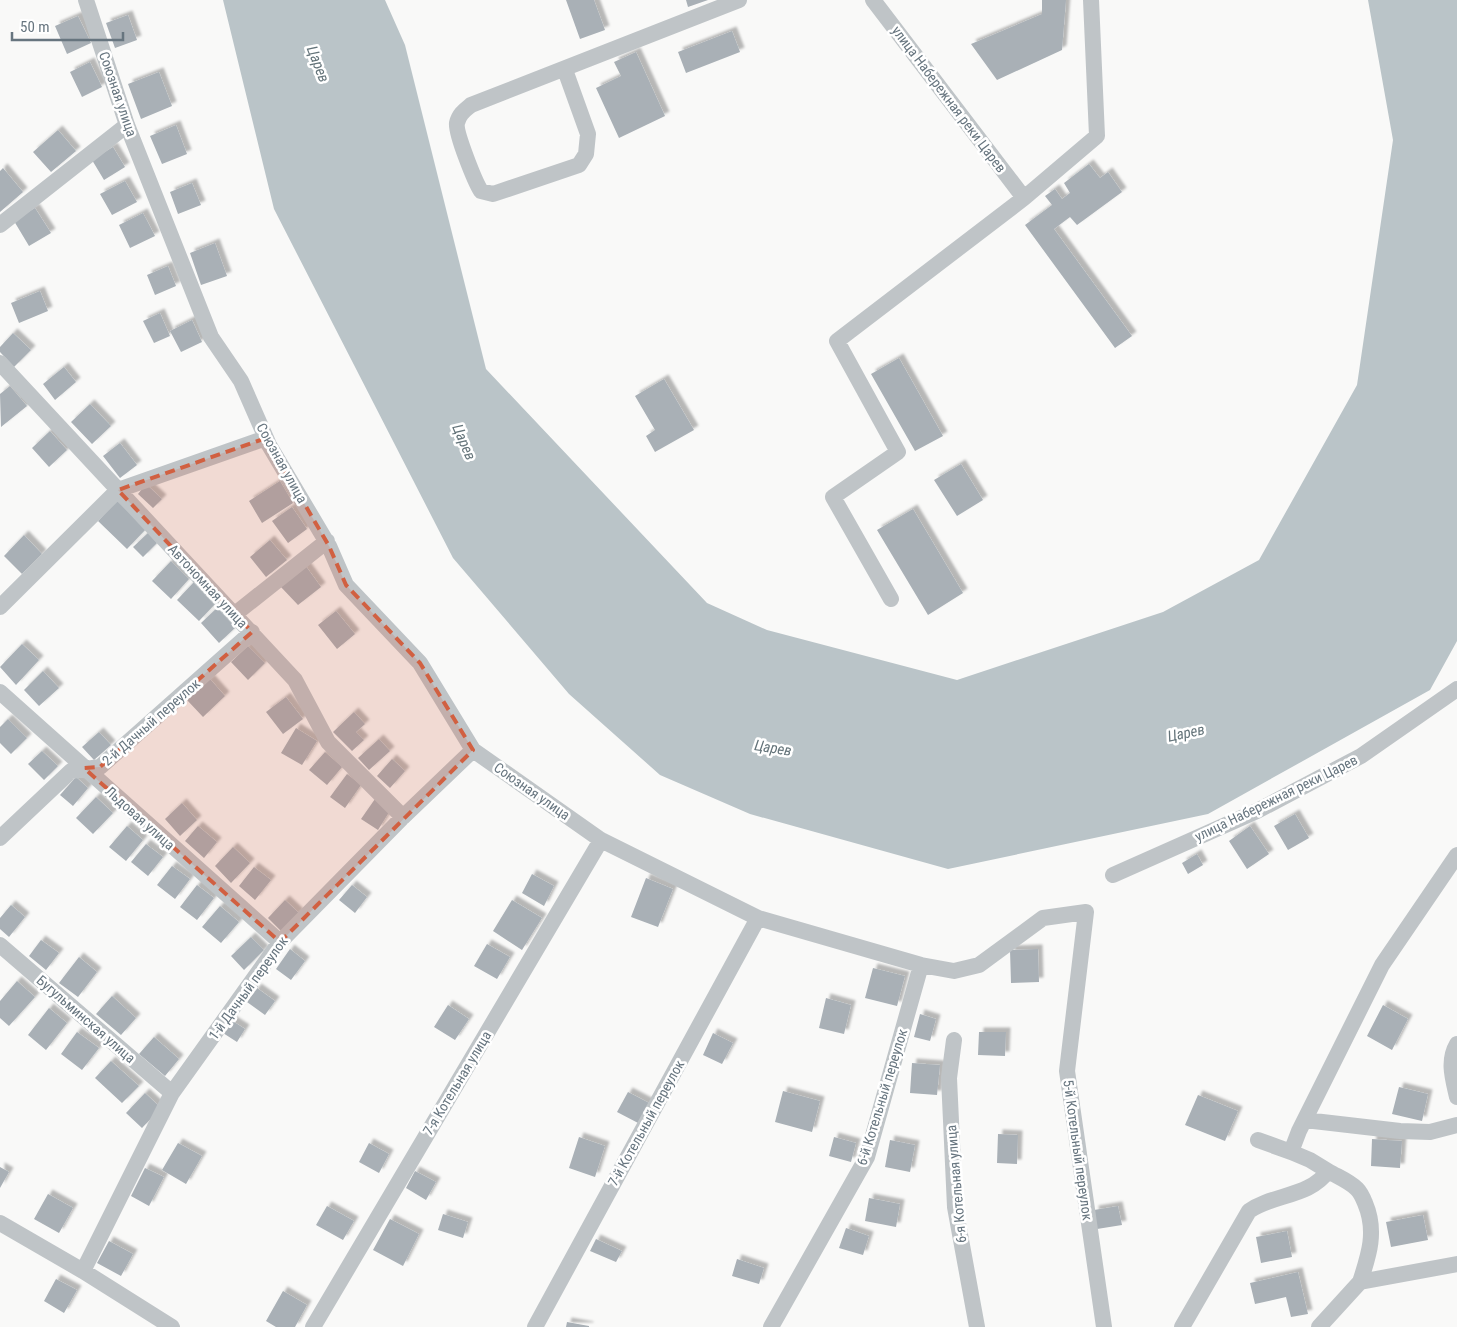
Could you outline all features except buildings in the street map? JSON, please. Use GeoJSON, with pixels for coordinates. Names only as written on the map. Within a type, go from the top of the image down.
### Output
{"type":"FeatureCollection","features":[{"type":"Feature","properties":{"kind":"street","name":"Союзная улица"},"geometry":{"type":"LineString","coordinates":[[86,0],[128,125],[211,337],[241,381],[266,438],[326,541],[346,585],[420,663],[473,750],[602,840],[758,918],[921,965],[954,971],[979,965],[1043,918],[1086,912]]}},
{"type":"Feature","properties":{"kind":"street"},"geometry":{"type":"LineString","coordinates":[[564,70],[588,134],[586,154],[579,164],[493,194],[480,191],[456,126],[460,114],[471,105],[740,0]]}},
{"type":"Feature","properties":{"kind":"street","name":"улица Набережная реки Царев"},"geometry":{"type":"LineString","coordinates":[[873,0],[1024,198]]}},
{"type":"Feature","properties":{"kind":"street"},"geometry":{"type":"LineString","coordinates":[[891,599],[833,497],[898,452],[838,341],[1024,198],[1097,136],[1091,0]]}},
{"type":"Feature","properties":{"kind":"street"},"geometry":{"type":"LineString","coordinates":[[0,225],[128,125]]}},
{"type":"Feature","properties":{"kind":"street","name":"Автономная улица"},"geometry":{"type":"LineString","coordinates":[[0,364],[295,680],[328,742],[403,817]]}},
{"type":"Feature","properties":{"kind":"street"},"geometry":{"type":"LineString","coordinates":[[0,607],[118,490],[266,438]]}},
{"type":"Feature","properties":{"kind":"street"},"geometry":{"type":"LineString","coordinates":[[235,614],[326,541]]}},
{"type":"Feature","properties":{"kind":"street","name":"2-й Дачный переулок"},"geometry":{"type":"LineString","coordinates":[[0,838],[71,770],[100,767],[252,632]]}},
{"type":"Feature","properties":{"kind":"street","name":"улица Набережная реки Царев"},"geometry":{"type":"LineString","coordinates":[[1113,875],[1257,811],[1362,756],[1457,689]]}},
{"type":"Feature","properties":{"kind":"street","name":"Льдовая улица"},"geometry":{"type":"LineString","coordinates":[[0,692],[280,942]]}},
{"type":"Feature","properties":{"kind":"street","name":"1-й Дачный переулок"},"geometry":{"type":"LineString","coordinates":[[83,1271],[172,1093],[280,942],[403,817],[473,750]]}},
{"type":"Feature","properties":{"kind":"street","name":"7-я Котельная улица"},"geometry":{"type":"LineString","coordinates":[[313,1327],[602,840]]}},
{"type":"Feature","properties":{"kind":"street"},"geometry":{"type":"LineString","coordinates":[[1291,1152],[1382,965],[1457,855]]}},
{"type":"Feature","properties":{"kind":"street","name":"5-й Котельный переулок"},"geometry":{"type":"LineString","coordinates":[[1086,912],[1067,1071],[1104,1327]]}},
{"type":"Feature","properties":{"kind":"street","name":"7-й Котельный переулок"},"geometry":{"type":"LineString","coordinates":[[535,1327],[758,918]]}},
{"type":"Feature","properties":{"kind":"street","name":"Бугульминская улица"},"geometry":{"type":"LineString","coordinates":[[0,945],[172,1093]]}},
{"type":"Feature","properties":{"kind":"street","name":"6-й Котельный переулок"},"geometry":{"type":"LineString","coordinates":[[771,1327],[866,1156],[921,965]]}},
{"type":"Feature","properties":{"kind":"street","name":"6-я Котельная улица"},"geometry":{"type":"LineString","coordinates":[[954,1040],[949,1078],[955,1207],[976,1327]]}},
{"type":"Feature","properties":{"kind":"street"},"geometry":{"type":"LineString","coordinates":[[1457,1044],[1453,1050],[1451,1068],[1457,1097]]}},
{"type":"Feature","properties":{"kind":"street"},"geometry":{"type":"LineString","coordinates":[[1305,1120],[1400,1131],[1430,1132],[1457,1126]]}},
{"type":"Feature","properties":{"kind":"street"},"geometry":{"type":"LineString","coordinates":[[1258,1140],[1291,1152],[1350,1183],[1360,1192],[1368,1209],[1372,1225],[1372,1246],[1360,1282],[1319,1327]]}},
{"type":"Feature","properties":{"kind":"street"},"geometry":{"type":"LineString","coordinates":[[1182,1327],[1249,1211],[1260,1203],[1283,1197],[1321,1181],[1328,1171]]}},
{"type":"Feature","properties":{"kind":"street"},"geometry":{"type":"LineString","coordinates":[[0,1223],[83,1271],[172,1327]]}},
{"type":"Feature","properties":{"kind":"street"},"geometry":{"type":"LineString","coordinates":[[1360,1282],[1457,1264]]}},
{"type":"Feature","properties":{"kind":"highlighted area"},"geometry":{"type":"Polygon","coordinates":[[[266,438],[329,546],[346,585],[420,663],[473,750],[280,942],[84,768],[100,767],[252,632],[118,490],[266,438]]]}},
{"type":"Feature","properties":{"kind":"water","name":"Царев"},"geometry":{"type":"Polygon","coordinates":[[[223,0],[385,0],[405,45],[486,369],[707,603],[767,630],[957,680],[1163,612],[1259,560],[1357,385],[1393,140],[1368,0],[1457,0],[1457,641],[1430,690],[1208,814],[948,869],[750,814],[660,775],[569,694],[453,558],[274,209],[223,0]]]}}]}
